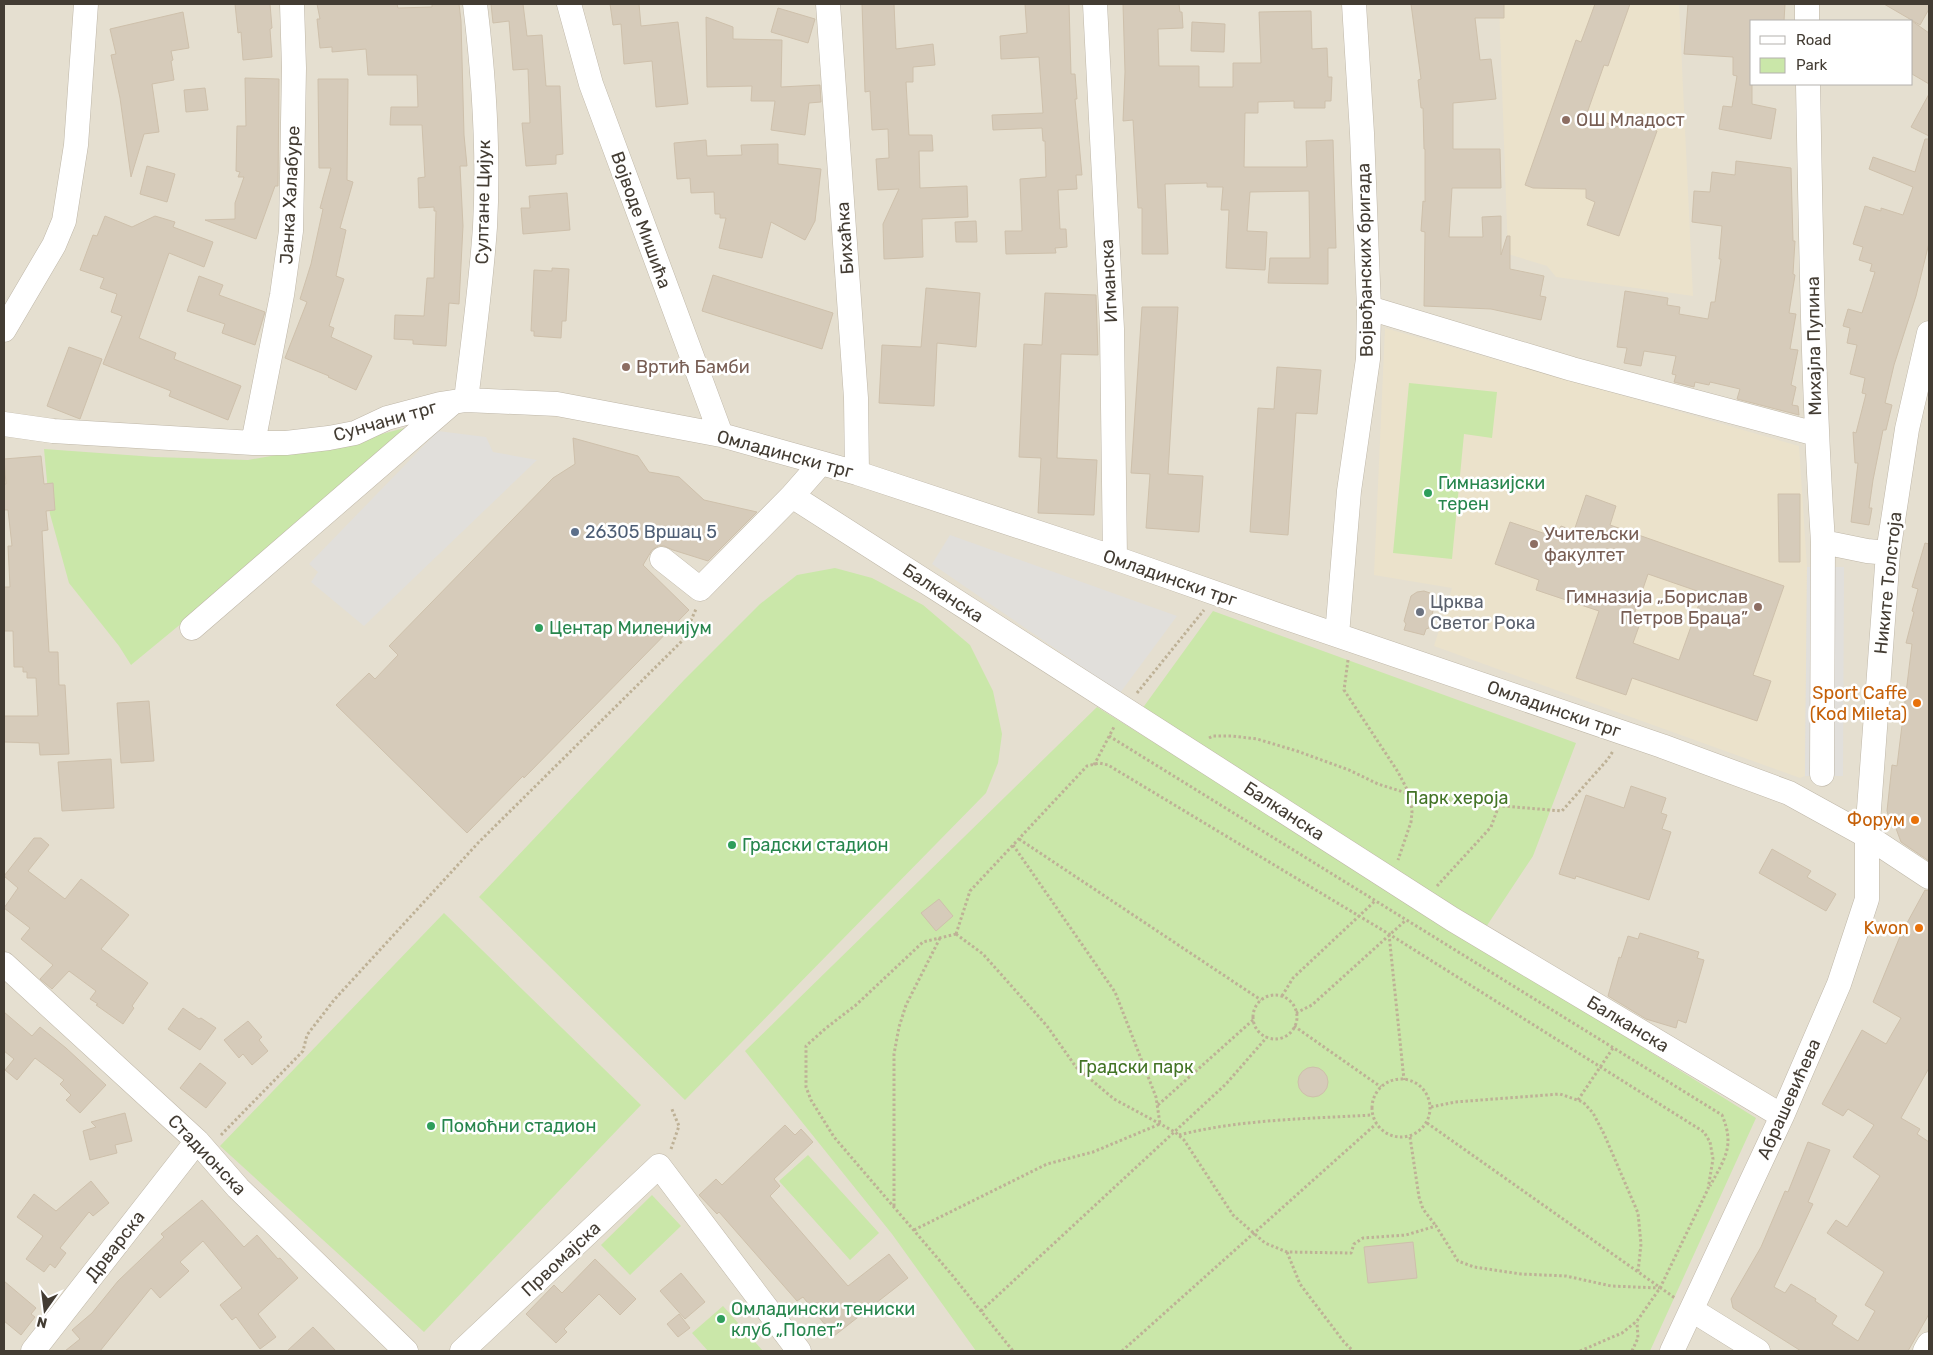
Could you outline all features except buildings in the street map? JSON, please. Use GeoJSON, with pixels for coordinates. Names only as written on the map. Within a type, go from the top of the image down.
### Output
{"type":"FeatureCollection","features":[{"type":"Feature","properties":{"kind":"street"},"geometry":{"type":"LineString","coordinates":[[4,330],[54,245],[64,221],[76,145],[86,4]]}},
{"type":"Feature","properties":{"kind":"street","name":"Јанка Халабуре"},"geometry":{"type":"LineString","coordinates":[[253,443],[282,295],[291,231],[294,86],[292,4]]}},
{"type":"Feature","properties":{"kind":"street","name":"Султане Цијук"},"geometry":{"type":"LineString","coordinates":[[459,401],[485,225],[486,181],[483,84],[475,4]]}},
{"type":"Feature","properties":{"kind":"street","name":"Војводе Мишића"},"geometry":{"type":"LineString","coordinates":[[569,4],[591,84],[721,435]]}},
{"type":"Feature","properties":{"kind":"street","name":"Бихаћка"},"geometry":{"type":"LineString","coordinates":[[828,4],[856,398],[857,473]]}},
{"type":"Feature","properties":{"kind":"street","name":"Игманска"},"geometry":{"type":"LineString","coordinates":[[1094,4],[1112,329],[1114,558]]}},
{"type":"Feature","properties":{"kind":"street","name":"Војвођанских бригада"},"geometry":{"type":"LineString","coordinates":[[1345,638],[1349,491],[1368,359],[1369,308],[1362,132],[1354,4]]}},
{"type":"Feature","properties":{"kind":"street"},"geometry":{"type":"LineString","coordinates":[[1807,4],[1807,20]]}},
{"type":"Feature","properties":{"kind":"street","name":"Михајла Пупина"},"geometry":{"type":"LineString","coordinates":[[1808,85],[1816,434],[1823,542],[1822,774]]}},
{"type":"Feature","properties":{"kind":"street"},"geometry":{"type":"LineString","coordinates":[[1369,308],[1572,369],[1816,434]]}},
{"type":"Feature","properties":{"kind":"street","name":"Никите Толстоја"},"geometry":{"type":"LineString","coordinates":[[1867,836],[1888,553],[1907,429],[1929,333]]}},
{"type":"Feature","properties":{"kind":"street","name":"Сунчани трг"},"geometry":{"type":"LineString","coordinates":[[4,424],[53,431],[253,443],[286,443],[355,433],[386,418],[459,401]]}},
{"type":"Feature","properties":{"kind":"street","name":"Сунчани трг"},"geometry":{"type":"LineString","coordinates":[[192,628],[459,401]]}},
{"type":"Feature","properties":{"kind":"street","name":"Омладински трг"},"geometry":{"type":"LineString","coordinates":[[459,401],[557,404],[721,435],[857,473],[1114,558],[1624,733],[1789,793],[1867,836],[1929,877]]}},
{"type":"Feature","properties":{"kind":"street"},"geometry":{"type":"LineString","coordinates":[[662,559],[700,589],[822,463]]}},
{"type":"Feature","properties":{"kind":"street","name":"Балканска"},"geometry":{"type":"LineString","coordinates":[[792,496],[1423,900],[1782,1116]]}},
{"type":"Feature","properties":{"kind":"street"},"geometry":{"type":"LineString","coordinates":[[1823,542],[1867,552],[1888,553]]}},
{"type":"Feature","properties":{"kind":"street","name":"Абрашевићева"},"geometry":{"type":"LineString","coordinates":[[1672,1351],[1782,1116],[1839,984],[1867,899],[1867,836]]}},
{"type":"Feature","properties":{"kind":"street","name":"Стадионска"},"geometry":{"type":"LineString","coordinates":[[4,964],[202,1145],[238,1188],[406,1351]]}},
{"type":"Feature","properties":{"kind":"street","name":"Дрварска"},"geometry":{"type":"LineString","coordinates":[[33,1351],[202,1145]]}},
{"type":"Feature","properties":{"kind":"street"},"geometry":{"type":"LineString","coordinates":[[660,1166],[798,1351]]}},
{"type":"Feature","properties":{"kind":"street","name":"Првомајска"},"geometry":{"type":"LineString","coordinates":[[462,1351],[660,1166]]}},
{"type":"Feature","properties":{"kind":"street"},"geometry":{"type":"LineString","coordinates":[[1692,1310],[1758,1351]]}},
{"type":"Feature","properties":{"kind":"street"},"geometry":{"type":"LineString","coordinates":[[1925,1351],[1929,1344]]}},
{"type":"Feature","properties":{"kind":"path"},"geometry":{"type":"LineString","coordinates":[[202,1145],[303,1051],[306,1035],[334,1000],[478,843],[682,641],[697,607],[700,589]]}},
{"type":"Feature","properties":{"kind":"path"},"geometry":{"type":"LineString","coordinates":[[1094,764],[1123,709],[1217,594]]}},
{"type":"Feature","properties":{"kind":"path"},"geometry":{"type":"LineString","coordinates":[[1345,638],[1347,666],[1344,690],[1398,772],[1410,795],[1412,812],[1408,832],[1397,864],[1388,878]]}},
{"type":"Feature","properties":{"kind":"path"},"geometry":{"type":"LineString","coordinates":[[1186,749],[1213,736],[1257,739],[1297,751],[1410,795],[1444,801],[1562,811],[1608,759],[1624,733]]}},
{"type":"Feature","properties":{"kind":"path"},"geometry":{"type":"LineString","coordinates":[[1109,736],[1722,1115],[1728,1131],[1728,1149],[1660,1288],[1638,1322],[1622,1333],[1580,1351]]}},
{"type":"Feature","properties":{"kind":"path"},"geometry":{"type":"LineString","coordinates":[[956,934],[970,892],[1088,766],[1099,763],[1108,765],[1389,934],[1704,1132],[1710,1142],[1713,1159],[1708,1189]]}},
{"type":"Feature","properties":{"kind":"path"},"geometry":{"type":"LineString","coordinates":[[1296,1013],[1312,1005],[1406,920],[1491,827],[1499,805]]}},
{"type":"Feature","properties":{"kind":"path"},"geometry":{"type":"LineString","coordinates":[[1019,839],[1260,1000]]}},
{"type":"Feature","properties":{"kind":"path"},"geometry":{"type":"LineString","coordinates":[[1013,845],[1115,992],[1156,1097],[1160,1124]]}},
{"type":"Feature","properties":{"kind":"path"},"geometry":{"type":"LineString","coordinates":[[1282,996],[1293,978],[1375,901]]}},
{"type":"Feature","properties":{"kind":"path"},"geometry":{"type":"LineString","coordinates":[[1013,1351],[982,1311],[834,1137],[811,1100],[806,1087],[806,1046],[856,1005],[923,942],[956,934],[982,954],[1047,1026],[1076,1067],[1114,1099],[1174,1132],[1184,1140],[1233,1215],[1265,1243],[1286,1252],[1351,1253],[1354,1244],[1363,1238],[1406,1235],[1436,1226]]}},
{"type":"Feature","properties":{"kind":"path"},"geometry":{"type":"LineString","coordinates":[[1389,934],[1404,1080]]}},
{"type":"Feature","properties":{"kind":"path"},"geometry":{"type":"LineString","coordinates":[[894,1206],[894,1054],[898,1027],[906,1005],[941,937]]}},
{"type":"Feature","properties":{"kind":"path"},"geometry":{"type":"LineString","coordinates":[[1275,995],[1289,1000],[1296,1013],[1294,1026],[1291,1031],[1280,1038],[1267,1037],[1255,1027],[1253,1020],[1256,1006],[1260,1000],[1275,995]]}},
{"type":"Feature","properties":{"kind":"path"},"geometry":{"type":"LineString","coordinates":[[1158,1105],[1253,1020]]}},
{"type":"Feature","properties":{"kind":"path"},"geometry":{"type":"LineString","coordinates":[[1294,1026],[1381,1087]]}},
{"type":"Feature","properties":{"kind":"path"},"geometry":{"type":"LineString","coordinates":[[982,1311],[1226,1084],[1267,1037]]}},
{"type":"Feature","properties":{"kind":"path"},"geometry":{"type":"LineString","coordinates":[[1578,1100],[1613,1048]]}},
{"type":"Feature","properties":{"kind":"path"},"geometry":{"type":"LineString","coordinates":[[1404,1080],[1419,1085],[1426,1092],[1430,1107],[1427,1122],[1418,1133],[1410,1137],[1392,1136],[1383,1132],[1376,1124],[1372,1115],[1372,1104],[1375,1095],[1381,1087],[1390,1081],[1404,1080]]}},
{"type":"Feature","properties":{"kind":"path"},"geometry":{"type":"LineString","coordinates":[[1430,1107],[1455,1102],[1560,1094],[1583,1102],[1593,1113],[1604,1134],[1638,1213],[1641,1244],[1638,1272]]}},
{"type":"Feature","properties":{"kind":"path"},"geometry":{"type":"LineString","coordinates":[[660,1166],[672,1147],[679,1126],[671,1107]]}},
{"type":"Feature","properties":{"kind":"path"},"geometry":{"type":"LineString","coordinates":[[1179,1135],[1210,1127],[1243,1122],[1372,1115]]}},
{"type":"Feature","properties":{"kind":"path"},"geometry":{"type":"LineString","coordinates":[[1427,1122],[1692,1310]]}},
{"type":"Feature","properties":{"kind":"path"},"geometry":{"type":"LineString","coordinates":[[914,1230],[1047,1164],[1093,1152],[1160,1124]]}},
{"type":"Feature","properties":{"kind":"path"},"geometry":{"type":"LineString","coordinates":[[1122,1351],[1376,1124]]}},
{"type":"Feature","properties":{"kind":"path"},"geometry":{"type":"LineString","coordinates":[[1410,1137],[1419,1197],[1423,1209],[1458,1261],[1474,1267],[1521,1274],[1566,1276],[1611,1286],[1660,1288]]}},
{"type":"Feature","properties":{"kind":"path"},"geometry":{"type":"LineString","coordinates":[[1286,1252],[1300,1284],[1353,1351]]}},
{"type":"Feature","properties":{"kind":"path"},"geometry":{"type":"LineString","coordinates":[[1632,1351],[1638,1338],[1638,1322]]}},
{"type":"Feature","properties":{"kind":"shaded area"},"geometry":{"type":"Polygon","coordinates":[[[4,4],[1929,4],[1929,1351],[4,1351],[4,4]]]}},
{"type":"Feature","properties":{"kind":"shaded area"},"geometry":{"type":"Polygon","coordinates":[[[1499,4],[1679,4],[1693,296],[1556,277],[1547,266],[1508,254],[1499,4]]]}},
{"type":"Feature","properties":{"kind":"shaded area"},"geometry":{"type":"Polygon","coordinates":[[[1385,328],[1799,446],[1807,567],[1805,776],[1800,778],[1434,646],[1452,588],[1374,575],[1385,328]]]}},
{"type":"Feature","properties":{"kind":"shaded area"},"geometry":{"type":"Polygon","coordinates":[[[438,431],[486,437],[493,452],[537,460],[364,626],[311,582],[318,572],[309,564],[438,431]]]}},
{"type":"Feature","properties":{"kind":"shaded area"},"geometry":{"type":"Polygon","coordinates":[[[950,535],[1177,616],[1120,693],[932,564],[950,535]]]}},
{"type":"Feature","properties":{"kind":"shaded area"},"geometry":{"type":"Polygon","coordinates":[[[1807,567],[1844,567],[1843,776],[1805,776],[1807,567]]]}},
{"type":"Feature","properties":{"kind":"green space","name":"Гимназијски терен"},"geometry":{"type":"Polygon","coordinates":[[[1409,383],[1497,392],[1492,438],[1464,434],[1452,559],[1393,553],[1409,383]]]}},
{"type":"Feature","properties":{"kind":"green space"},"geometry":{"type":"Polygon","coordinates":[[[408,427],[408,437],[131,665],[119,646],[69,583],[50,514],[44,449],[155,457],[248,460],[356,441],[408,427]]]}},
{"type":"Feature","properties":{"kind":"green space","name":"Градски стадион"},"geometry":{"type":"Polygon","coordinates":[[[835,568],[872,578],[923,605],[970,645],[993,691],[1002,734],[998,763],[986,793],[685,1100],[479,897],[684,680],[760,604],[797,575],[835,568]]]}},
{"type":"Feature","properties":{"kind":"green space","name":"Парк хероја"},"geometry":{"type":"Polygon","coordinates":[[[1213,611],[1576,743],[1533,856],[1486,927],[1142,709],[1213,611]]]}},
{"type":"Feature","properties":{"kind":"green space","name":"Градски парк"},"geometry":{"type":"Polygon","coordinates":[[[1097,707],[1756,1118],[1650,1351],[976,1351],[892,1234],[745,1051],[1097,707]]]}},
{"type":"Feature","properties":{"kind":"green space","name":"Помоћни стадион"},"geometry":{"type":"Polygon","coordinates":[[[444,913],[641,1105],[424,1332],[220,1146],[444,913]]]}},
{"type":"Feature","properties":{"kind":"green space"},"geometry":{"type":"Polygon","coordinates":[[[808,1155],[879,1233],[850,1260],[779,1181],[808,1155]]]}},
{"type":"Feature","properties":{"kind":"green space"},"geometry":{"type":"Polygon","coordinates":[[[652,1195],[681,1226],[630,1275],[601,1245],[652,1195]]]}},
{"type":"Feature","properties":{"kind":"green space","name":"Омладински тениски клуб „Полет”"},"geometry":{"type":"Polygon","coordinates":[[[723,1306],[763,1351],[708,1351],[692,1333],[723,1306]]]}},
{"type":"Feature","properties":{"kind":"place","name":"ОШ Младост"},"geometry":{"type":"Point","coordinates":[1566,120]}},
{"type":"Feature","properties":{"kind":"place","name":"Вртић Бамби"},"geometry":{"type":"Point","coordinates":[626,367]}},
{"type":"Feature","properties":{"kind":"place","name":"Гимназијски терен"},"geometry":{"type":"Point","coordinates":[1428,493]}},
{"type":"Feature","properties":{"kind":"place","name":"26305 Вршац 5"},"geometry":{"type":"Point","coordinates":[575,532]}},
{"type":"Feature","properties":{"kind":"place","name":"Учитељски факултет"},"geometry":{"type":"Point","coordinates":[1534,544]}},
{"type":"Feature","properties":{"kind":"place","name":"Гимназија „Борислав Петров Браца”"},"geometry":{"type":"Point","coordinates":[1758,607]}},
{"type":"Feature","properties":{"kind":"place","name":"Црква Светог Рока"},"geometry":{"type":"Point","coordinates":[1420,612]}},
{"type":"Feature","properties":{"kind":"place","name":"Центар Миленијум"},"geometry":{"type":"Point","coordinates":[539,628]}},
{"type":"Feature","properties":{"kind":"place","name":"Sport Caffe (Kod Mileta)"},"geometry":{"type":"Point","coordinates":[1917,703]}},
{"type":"Feature","properties":{"kind":"place","name":"Форум"},"geometry":{"type":"Point","coordinates":[1915,820]}},
{"type":"Feature","properties":{"kind":"place","name":"Градски стадион"},"geometry":{"type":"Point","coordinates":[732,845]}},
{"type":"Feature","properties":{"kind":"place","name":"Kwon"},"geometry":{"type":"Point","coordinates":[1919,928]}},
{"type":"Feature","properties":{"kind":"place","name":"Помоћни стадион"},"geometry":{"type":"Point","coordinates":[431,1126]}},
{"type":"Feature","properties":{"kind":"place","name":"Омладински тениски клуб „Полет”"},"geometry":{"type":"Point","coordinates":[721,1319]}}]}
